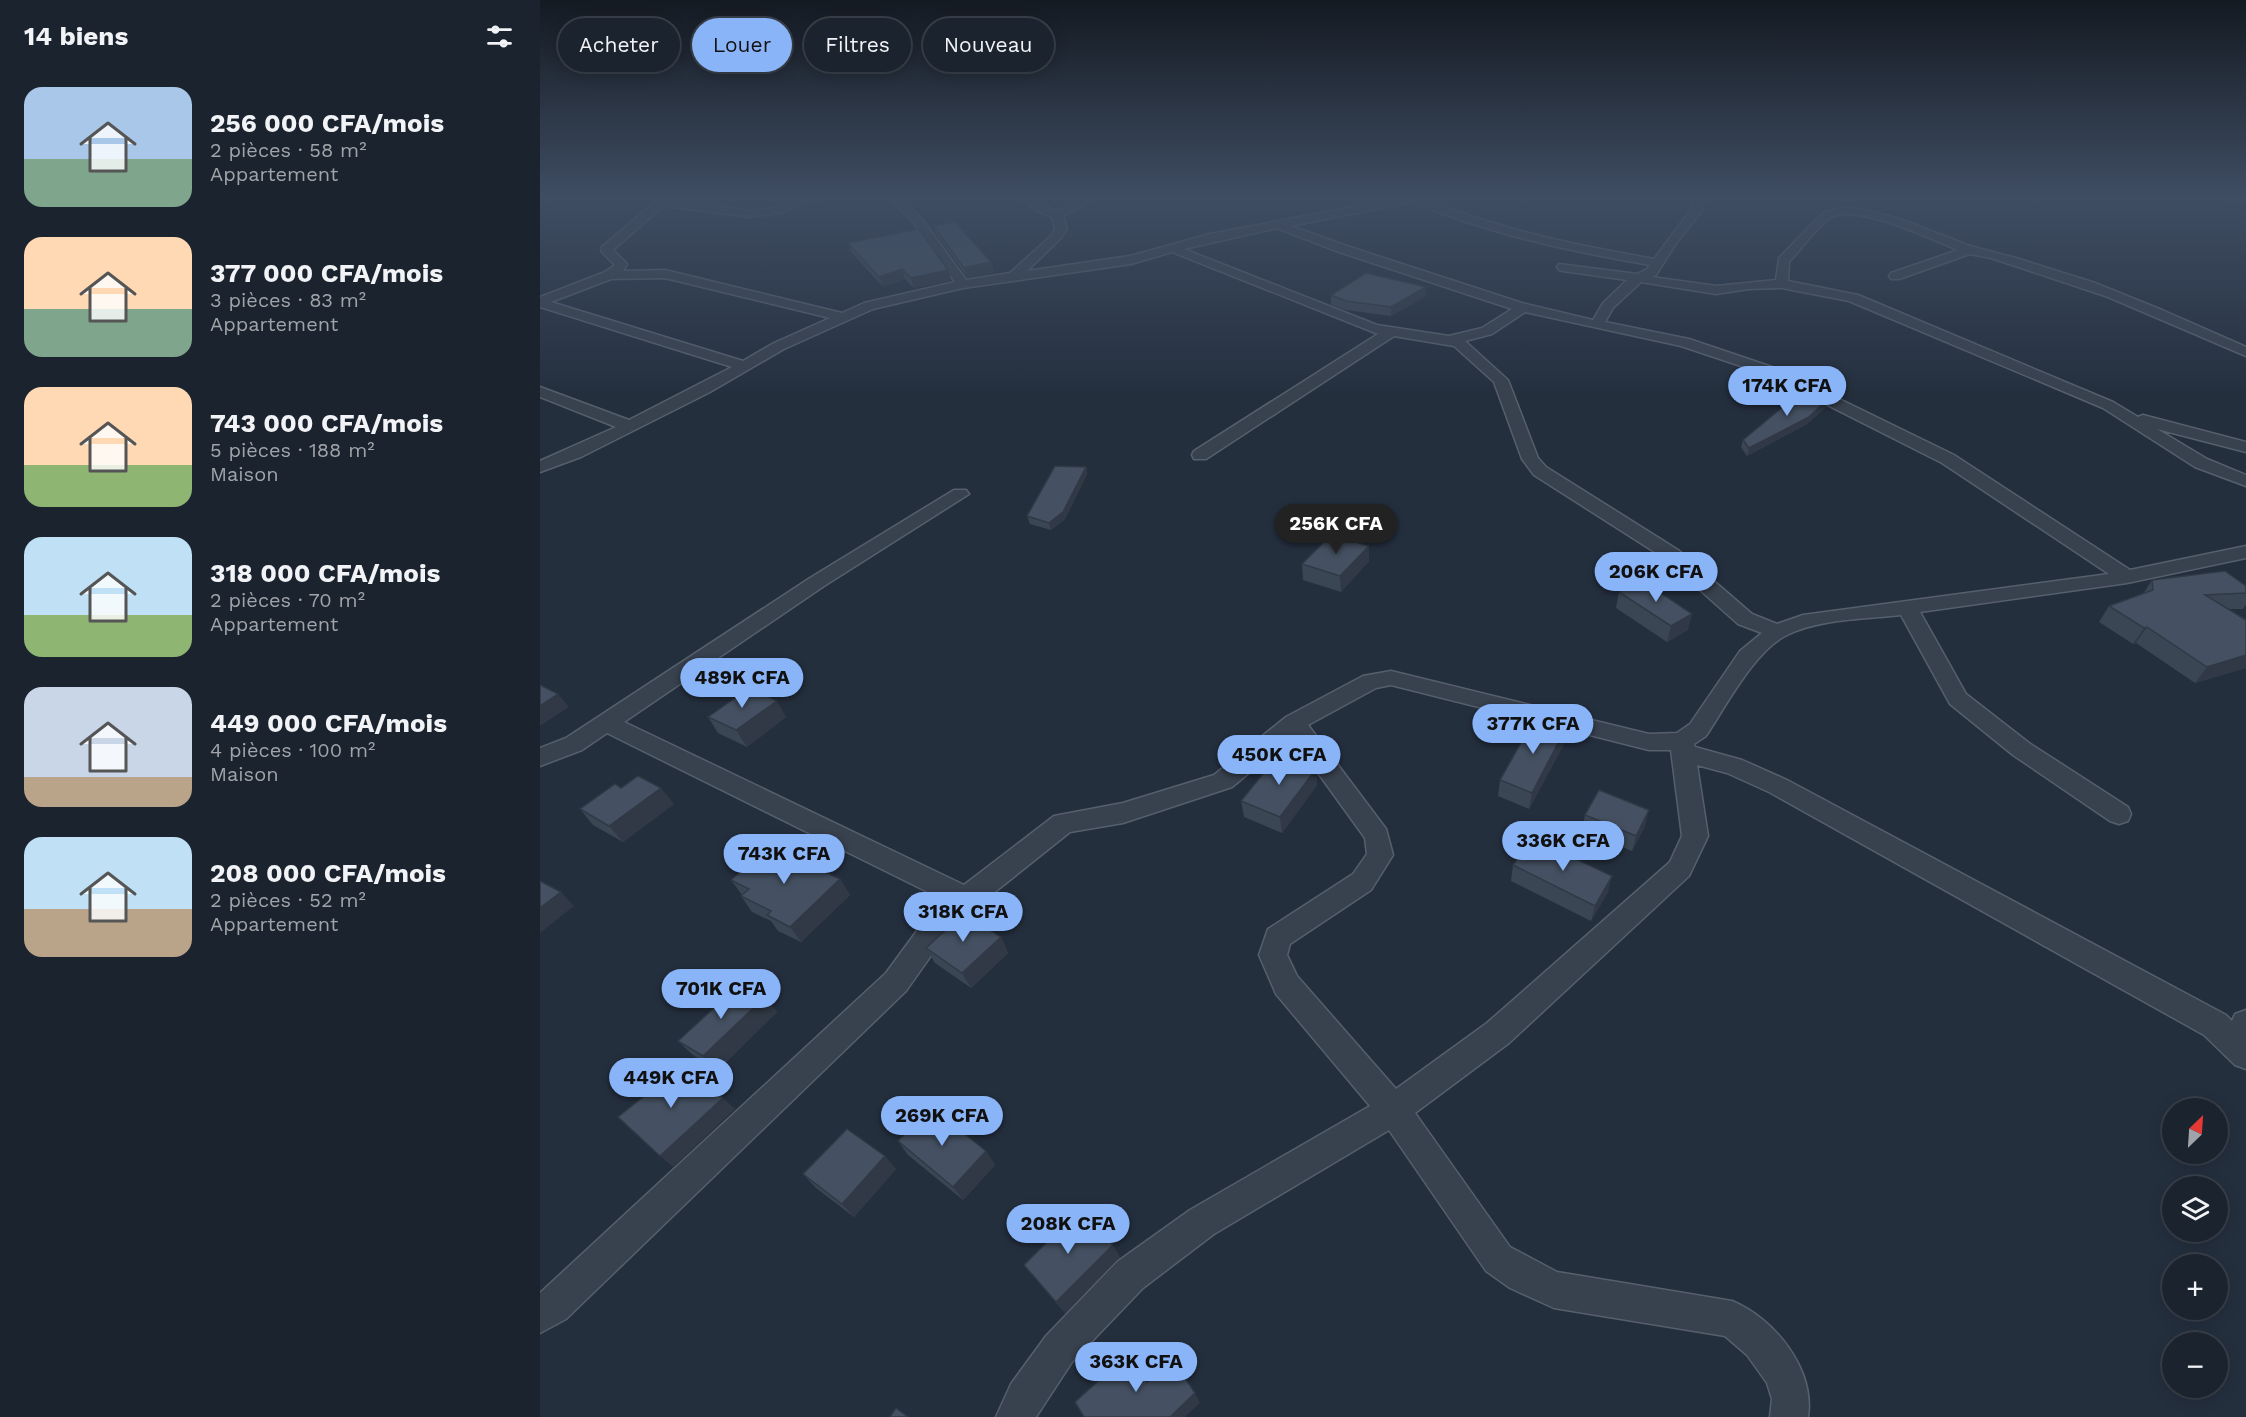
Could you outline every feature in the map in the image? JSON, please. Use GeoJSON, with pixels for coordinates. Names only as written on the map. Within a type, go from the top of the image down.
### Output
{"type":"FeatureCollection","features":[{"type":"Feature","properties":{"kind":"street"},"geometry":{"type":"LineString","coordinates":[[540,302],[609,275],[618,269],[620,263]]}},
{"type":"Feature","properties":{"kind":"street"},"geometry":{"type":"LineString","coordinates":[[948,263],[963,284]]}},
{"type":"Feature","properties":{"kind":"street"},"geometry":{"type":"LineString","coordinates":[[1015,276],[1029,263]]}},
{"type":"Feature","properties":{"kind":"street"},"geometry":{"type":"LineString","coordinates":[[540,467],[705,389],[779,346],[869,306],[963,284],[1108,263]]}},
{"type":"Feature","properties":{"kind":"street"},"geometry":{"type":"LineString","coordinates":[[1209,263],[1389,333],[1458,342],[1501,380],[1530,459],[1540,471],[1671,554],[1745,619],[1777,630]]}},
{"type":"Feature","properties":{"kind":"street"},"geometry":{"type":"LineString","coordinates":[[1385,263],[1568,319],[1684,342],[1773,372],[1948,459],[2127,577]]}},
{"type":"Feature","properties":{"kind":"street"},"geometry":{"type":"LineString","coordinates":[[1597,324],[1608,306],[1634,281],[1652,272],[1658,263]]}},
{"type":"Feature","properties":{"kind":"street"},"geometry":{"type":"LineString","coordinates":[[1782,284],[1783,263]]}},
{"type":"Feature","properties":{"kind":"street"},"geometry":{"type":"LineString","coordinates":[[1895,276],[1932,263]]}},
{"type":"Feature","properties":{"kind":"street"},"geometry":{"type":"LineString","coordinates":[[2015,263],[2068,278],[2246,352]]}},
{"type":"Feature","properties":{"kind":"street"},"geometry":{"type":"LineString","coordinates":[[1563,267],[1716,290],[1749,285],[1782,284],[1853,298],[1875,305],[2085,394],[2108,405],[2200,463],[2246,481]]}},
{"type":"Feature","properties":{"kind":"street"},"geometry":{"type":"LineString","coordinates":[[609,275],[664,274],[701,280],[842,317]]}},
{"type":"Feature","properties":{"kind":"street"},"geometry":{"type":"LineString","coordinates":[[540,302],[744,366]]}},
{"type":"Feature","properties":{"kind":"street"},"geometry":{"type":"LineString","coordinates":[[1452,340],[1487,331],[1524,307]]}},
{"type":"Feature","properties":{"kind":"street"},"geometry":{"type":"LineString","coordinates":[[1200,455],[1389,333]]}},
{"type":"Feature","properties":{"kind":"street"},"geometry":{"type":"LineString","coordinates":[[540,392],[629,426]]}},
{"type":"Feature","properties":{"kind":"street"},"geometry":{"type":"LineString","coordinates":[[2132,420],[2146,420],[2246,447]]}},
{"type":"Feature","properties":{"kind":"street"},"geometry":{"type":"LineString","coordinates":[[540,757],[574,744],[817,582],[960,494]]}},
{"type":"Feature","properties":{"kind":"street"},"geometry":{"type":"LineString","coordinates":[[1014,1417],[1059,1350],[1130,1275],[1202,1222],[1394,1110],[1498,1033],[1680,869],[1695,836],[1683,747],[1698,730],[1748,656],[1777,630],[1803,621],[2127,577],[2246,552]]}},
{"type":"Feature","properties":{"kind":"street"},"geometry":{"type":"LineString","coordinates":[[1907,608],[1958,699],[2021,749],[2119,814]]}},
{"type":"Feature","properties":{"kind":"street"},"geometry":{"type":"LineString","coordinates":[[540,1315],[553,1306],[896,982],[932,932],[966,899],[1063,823],[1123,813],[1223,781],[1294,723],[1371,681],[1391,678],[1482,699],[1649,742],[1683,747],[1734,765],[1778,786],[2243,1041]]}},
{"type":"Feature","properties":{"kind":"street"},"geometry":{"type":"LineString","coordinates":[[606,723],[966,899]]}},
{"type":"Feature","properties":{"kind":"street"},"geometry":{"type":"LineString","coordinates":[[1294,723],[1377,836],[1380,855],[1362,882],[1278,937],[1273,955],[1286,986],[1394,1110],[1498,1259],[1523,1275],[1554,1290],[1732,1319],[1755,1335],[1775,1360],[1791,1395],[1789,1417]]}},
{"type":"Feature","properties":{"kind":"building"},"geometry":{"type":"Polygon","coordinates":[[[866,263],[943,263],[948,270],[911,278],[902,269],[879,277],[866,263]]]}},
{"type":"Feature","properties":{"kind":"building"},"geometry":{"type":"Polygon","coordinates":[[[961,263],[986,263],[964,268],[961,263]]]}},
{"type":"Feature","properties":{"kind":"building"},"geometry":{"type":"Polygon","coordinates":[[[1366,273],[1426,287],[1391,307],[1346,301],[1331,295],[1366,273]]]}},
{"type":"Feature","properties":{"kind":"building"},"geometry":{"type":"Polygon","coordinates":[[[1802,391],[1828,399],[1809,417],[1749,448],[1743,440],[1802,391]]]}},
{"type":"Feature","properties":{"kind":"building"},"geometry":{"type":"Polygon","coordinates":[[[1055,466],[1086,467],[1063,512],[1049,523],[1027,516],[1055,466]]]}},
{"type":"Feature","properties":{"kind":"building"},"geometry":{"type":"Polygon","coordinates":[[[1331,535],[1369,546],[1340,576],[1302,564],[1331,535]]]}},
{"type":"Feature","properties":{"kind":"building"},"geometry":{"type":"Polygon","coordinates":[[[2225,571],[2246,586],[2246,593],[2205,595],[2246,620],[2246,655],[2207,667],[2147,627],[2144,628],[2109,606],[2153,590],[2152,580],[2225,571]]]}},
{"type":"Feature","properties":{"kind":"building"},"geometry":{"type":"Polygon","coordinates":[[[1641,580],[1692,614],[1671,626],[1619,592],[1641,580]]]}},
{"type":"Feature","properties":{"kind":"building"},"geometry":{"type":"Polygon","coordinates":[[[540,685],[558,694],[540,706],[540,685]]]}},
{"type":"Feature","properties":{"kind":"building"},"geometry":{"type":"Polygon","coordinates":[[[749,688],[777,701],[736,730],[708,717],[749,688]]]}},
{"type":"Feature","properties":{"kind":"building"},"geometry":{"type":"Polygon","coordinates":[[[1535,718],[1566,728],[1532,793],[1500,780],[1535,718]]]}},
{"type":"Feature","properties":{"kind":"building"},"geometry":{"type":"Polygon","coordinates":[[[1278,755],[1316,769],[1280,817],[1241,801],[1278,755]]]}},
{"type":"Feature","properties":{"kind":"building"},"geometry":{"type":"Polygon","coordinates":[[[638,776],[661,788],[609,826],[580,809],[615,784],[621,788],[638,776]]]}},
{"type":"Feature","properties":{"kind":"building"},"geometry":{"type":"Polygon","coordinates":[[[1599,790],[1649,810],[1636,836],[1585,815],[1599,790]]]}},
{"type":"Feature","properties":{"kind":"building"},"geometry":{"type":"Polygon","coordinates":[[[1532,838],[1612,876],[1595,906],[1513,865],[1532,838]]]}},
{"type":"Feature","properties":{"kind":"building"},"geometry":{"type":"Polygon","coordinates":[[[769,846],[840,879],[790,927],[767,915],[771,911],[741,896],[749,889],[731,880],[769,846]]]}},
{"type":"Feature","properties":{"kind":"building"},"geometry":{"type":"Polygon","coordinates":[[[540,881],[561,892],[540,908],[540,881]]]}},
{"type":"Feature","properties":{"kind":"building"},"geometry":{"type":"Polygon","coordinates":[[[964,913],[1001,937],[962,973],[926,948],[964,913]]]}},
{"type":"Feature","properties":{"kind":"building"},"geometry":{"type":"Polygon","coordinates":[[[741,983],[765,997],[703,1056],[678,1041],[741,983]]]}},
{"type":"Feature","properties":{"kind":"building"},"geometry":{"type":"Polygon","coordinates":[[[684,1064],[723,1098],[660,1156],[618,1117],[684,1064]]]}},
{"type":"Feature","properties":{"kind":"building"},"geometry":{"type":"Polygon","coordinates":[[[931,1107],[986,1151],[953,1187],[898,1141],[931,1107]]]}},
{"type":"Feature","properties":{"kind":"building"},"geometry":{"type":"Polygon","coordinates":[[[847,1129],[885,1156],[842,1204],[803,1174],[847,1129]]]}},
{"type":"Feature","properties":{"kind":"building"},"geometry":{"type":"Polygon","coordinates":[[[1080,1209],[1113,1245],[1056,1302],[1024,1265],[1080,1209]]]}},
{"type":"Feature","properties":{"kind":"building"},"geometry":{"type":"Polygon","coordinates":[[[1128,1354],[1147,1382],[1172,1359],[1195,1393],[1170,1417],[1084,1417],[1075,1402],[1128,1354]]]}},
{"type":"Feature","properties":{"kind":"building"},"geometry":{"type":"Polygon","coordinates":[[[896,1408],[908,1417],[890,1417],[896,1408]]]}}]}
